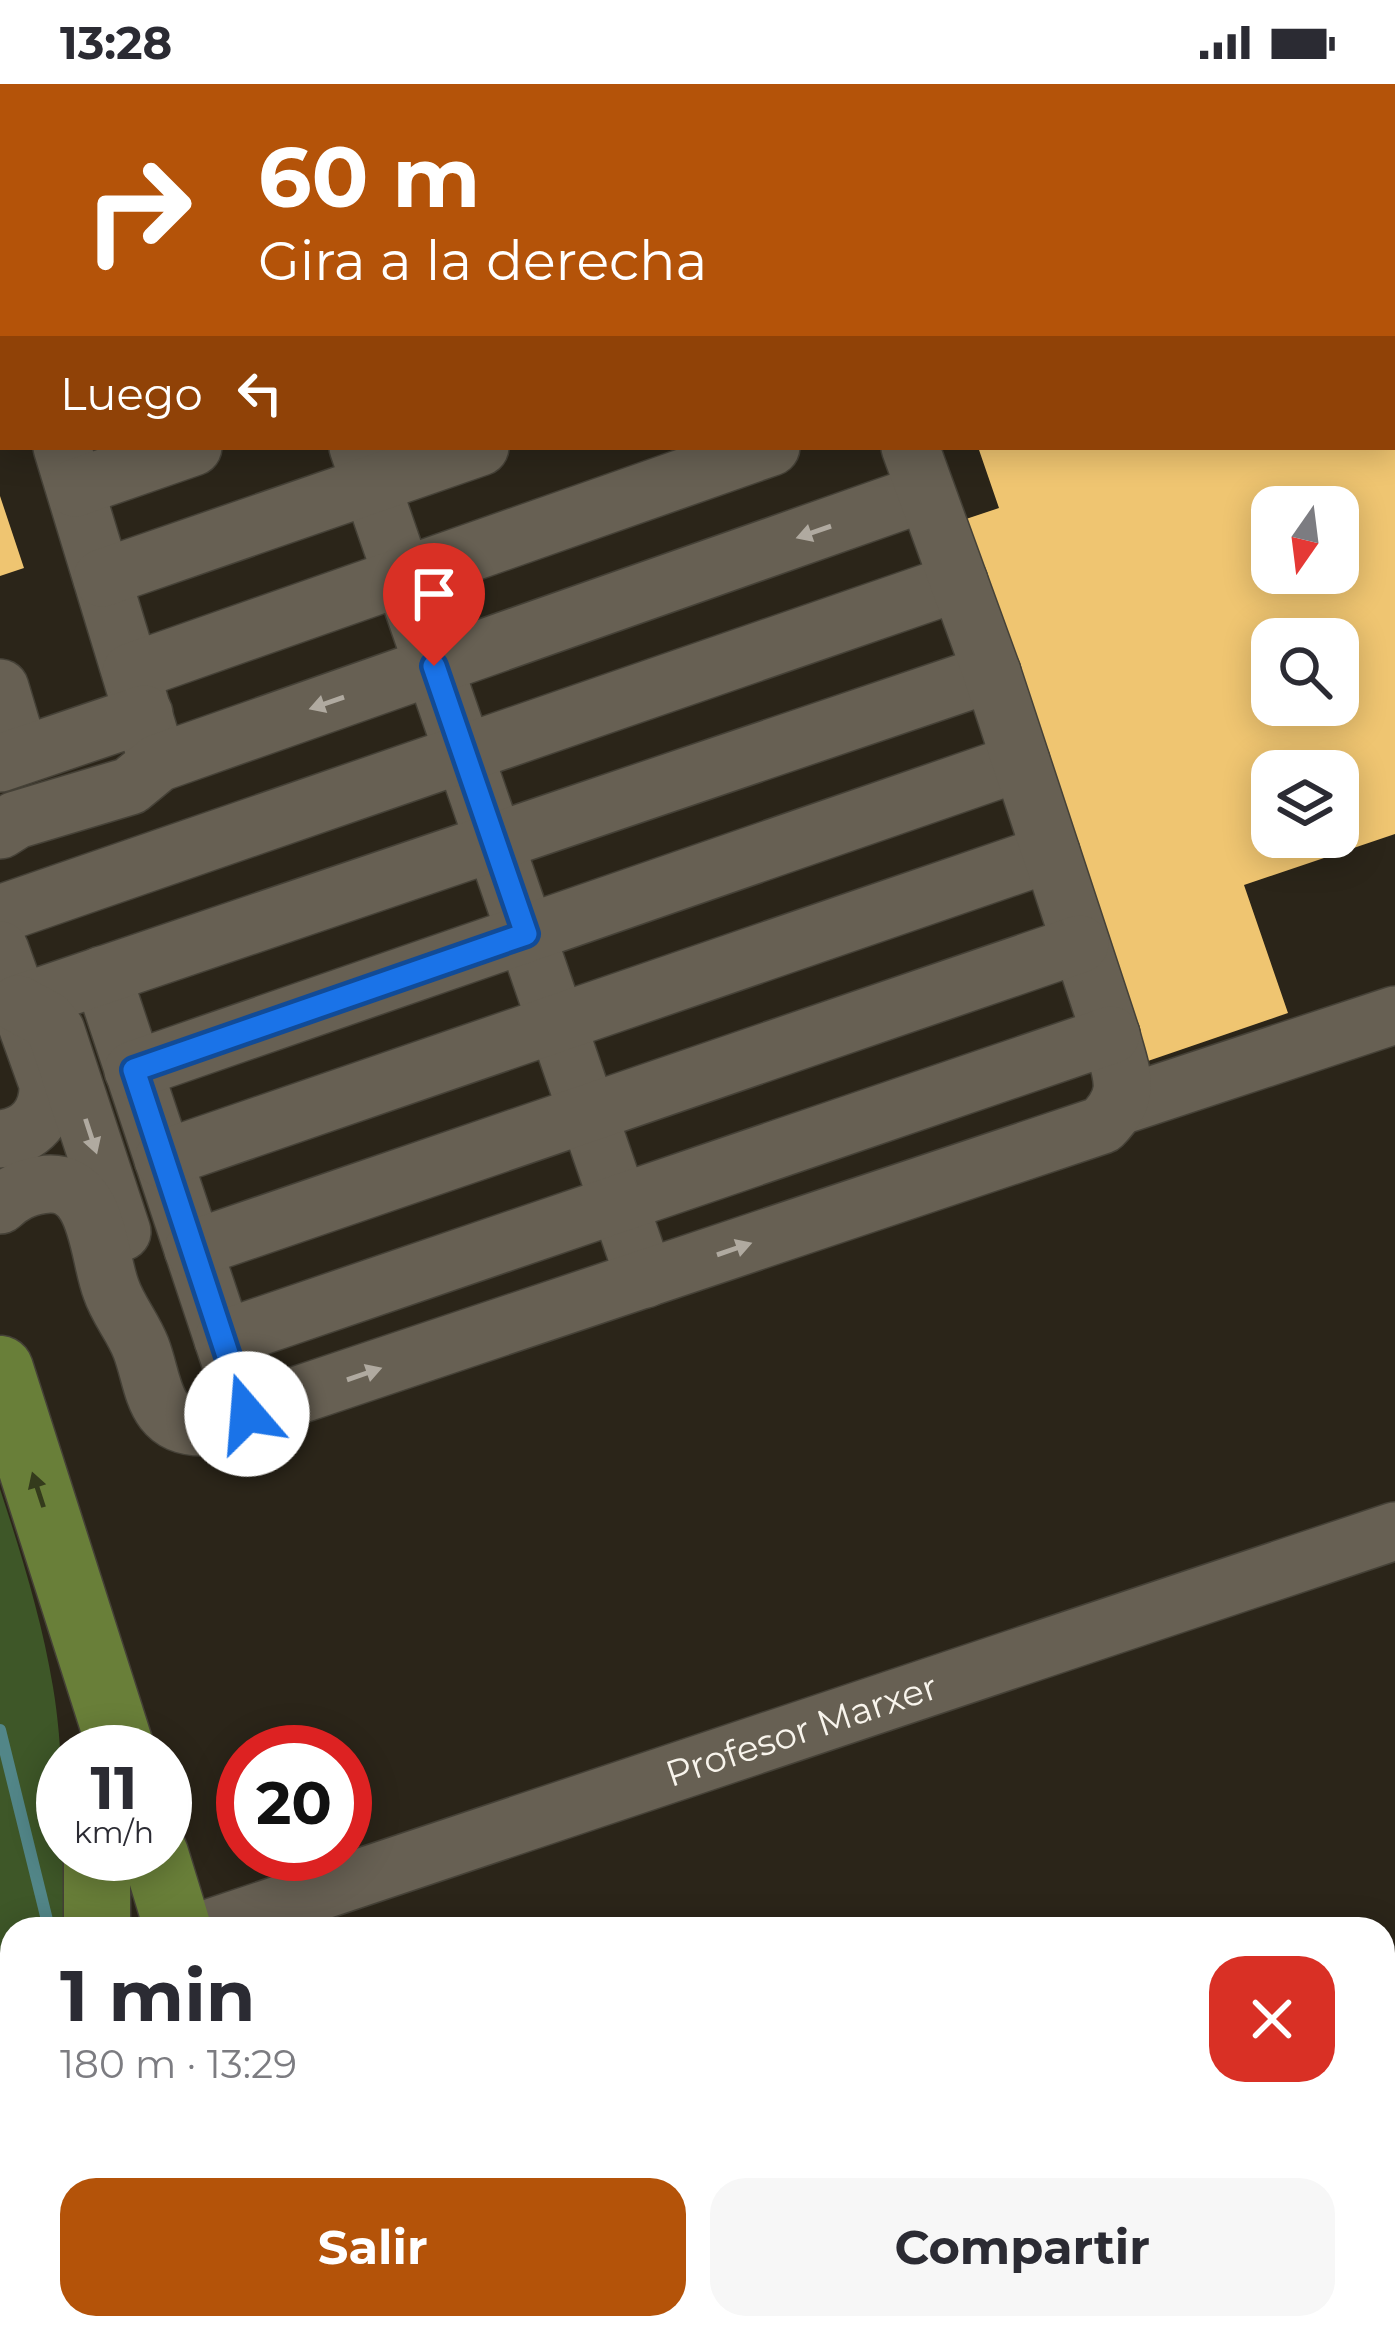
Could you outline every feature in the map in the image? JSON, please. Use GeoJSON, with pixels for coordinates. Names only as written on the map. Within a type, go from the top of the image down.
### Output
{"type":"FeatureCollection","features":[{"type":"Feature","properties":{"kind":"main road"},"geometry":{"type":"LineString","coordinates":[[0,1369],[113,1725]]}},
{"type":"Feature","properties":{"kind":"main road"},"geometry":{"type":"LineString","coordinates":[[96,1672],[96,1725]]}},
{"type":"Feature","properties":{"kind":"main road"},"geometry":{"type":"LineString","coordinates":[[97,1881],[97,1917]]}},
{"type":"Feature","properties":{"kind":"main road"},"geometry":{"type":"LineString","coordinates":[[163,1881],[174,1917]]}},
{"type":"Feature","properties":{"kind":"street"},"geometry":{"type":"LineString","coordinates":[[0,830],[16,820],[130,786],[144,716],[68,467],[174,450]]}},
{"type":"Feature","properties":{"kind":"street"},"geometry":{"type":"LineString","coordinates":[[102,578],[365,466],[462,450]]}},
{"type":"Feature","properties":{"kind":"street"},"geometry":{"type":"LineString","coordinates":[[144,716],[403,576],[762,450]]}},
{"type":"Feature","properties":{"kind":"street"},"geometry":{"type":"LineString","coordinates":[[365,466],[645,1279]]}},
{"type":"Feature","properties":{"kind":"street"},"geometry":{"type":"LineString","coordinates":[[0,688],[10,759],[144,716],[434,666],[917,470],[992,673],[1111,1035],[1124,1086],[1120,1106]]}},
{"type":"Feature","properties":{"kind":"street"},"geometry":{"type":"LineString","coordinates":[[0,914],[959,582]]}},
{"type":"Feature","properties":{"kind":"street"},"geometry":{"type":"LineString","coordinates":[[18,1004],[992,673]]}},
{"type":"Feature","properties":{"kind":"street"},"geometry":{"type":"LineString","coordinates":[[134,1070],[1021,763]]}},
{"type":"Feature","properties":{"kind":"street"},"geometry":{"type":"LineString","coordinates":[[163,1159],[1051,854]]}},
{"type":"Feature","properties":{"kind":"street"},"geometry":{"type":"LineString","coordinates":[[193,1249],[1080,944]]}},
{"type":"Feature","properties":{"kind":"street"},"geometry":{"type":"LineString","coordinates":[[0,950],[48,1084],[49,1101],[36,1124],[22,1135],[0,1139]]}},
{"type":"Feature","properties":{"kind":"street"},"geometry":{"type":"LineString","coordinates":[[102,975],[247,1414]]}},
{"type":"Feature","properties":{"kind":"street"},"geometry":{"type":"LineString","coordinates":[[18,1004],[46,1018],[56,1030],[137,1280],[139,1342]]}},
{"type":"Feature","properties":{"kind":"street"},"geometry":{"type":"LineString","coordinates":[[0,1205],[15,1191],[38,1186],[54,1184],[79,1194],[91,1214],[111,1289],[139,1342],[160,1406],[177,1424],[203,1427],[1102,1125],[1120,1106],[1395,1015]]}},
{"type":"Feature","properties":{"kind":"street"},"geometry":{"type":"LineString","coordinates":[[223,1339],[1111,1035]]}},
{"type":"Feature","properties":{"kind":"street","name":"Profesor Marxer"},"geometry":{"type":"LineString","coordinates":[[243,1917],[1395,1532]]}},
{"type":"Feature","properties":{"kind":"green space"},"geometry":{"type":"Polygon","coordinates":[[[0,1489],[37,1612],[57,1725],[36,1725],[36,1881],[71,1881],[74,1917],[0,1917],[0,1489]]]}},
{"type":"Feature","properties":{"kind":"building"},"geometry":{"type":"Polygon","coordinates":[[[979,450],[1395,450],[1395,834],[1359,846],[1359,750],[1251,750],[1251,858],[1324,858],[1244,885],[1288,1013],[1145,1062],[957,522],[999,508],[979,450]]]}},
{"type":"Feature","properties":{"kind":"building"},"geometry":{"type":"Polygon","coordinates":[[[0,496],[24,568],[0,576],[0,496]]]}},
{"type":"Feature","properties":{"kind":"waterway"},"geometry":{"type":"LineString","coordinates":[[0,1730],[46,1917]]}},
{"type":"Feature","properties":{"kind":"route"},"geometry":{"type":"LineString","coordinates":[[247,1414],[134,1070],[526,934],[434,666]]}}]}
